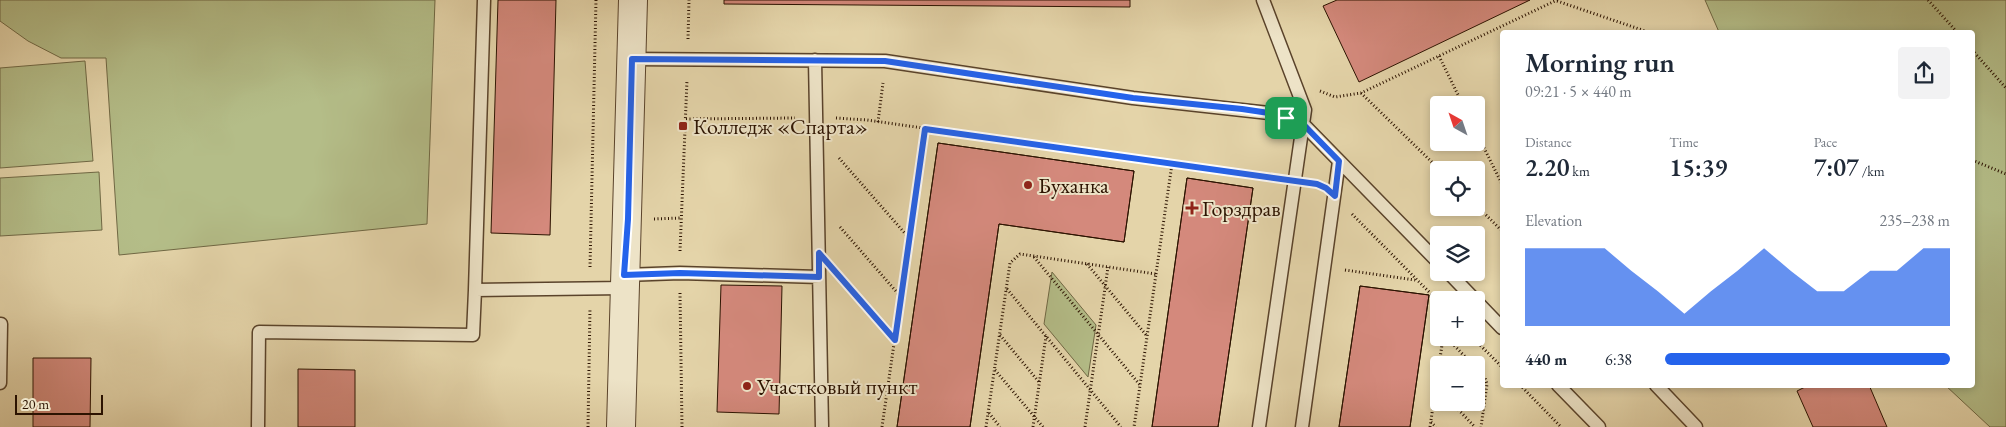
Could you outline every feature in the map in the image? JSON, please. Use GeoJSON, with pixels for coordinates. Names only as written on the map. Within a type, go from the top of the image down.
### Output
{"type":"FeatureCollection","features":[{"type":"Feature","properties":{"kind":"street"},"geometry":{"type":"LineString","coordinates":[[621,427],[633,0]]}},
{"type":"Feature","properties":{"kind":"lane"},"geometry":{"type":"LineString","coordinates":[[258,427],[258,332],[473,335],[484,0]]}},
{"type":"Feature","properties":{"kind":"lane"},"geometry":{"type":"LineString","coordinates":[[1259,427],[1304,107],[1263,0]]}},
{"type":"Feature","properties":{"kind":"lane"},"geometry":{"type":"LineString","coordinates":[[632,59],[885,61],[1133,98],[1269,113],[1303,124],[1430,254]]}},
{"type":"Feature","properties":{"kind":"lane"},"geometry":{"type":"LineString","coordinates":[[815,60],[822,427]]}},
{"type":"Feature","properties":{"kind":"lane"},"geometry":{"type":"LineString","coordinates":[[1302,427],[1339,161]]}},
{"type":"Feature","properties":{"kind":"lane"},"geometry":{"type":"LineString","coordinates":[[475,290],[590,288],[680,273],[819,277]]}},
{"type":"Feature","properties":{"kind":"lane"},"geometry":{"type":"LineString","coordinates":[[1457,281],[1466,291]]}},
{"type":"Feature","properties":{"kind":"lane"},"geometry":{"type":"LineString","coordinates":[[1485,310],[1500,326]]}},
{"type":"Feature","properties":{"kind":"lane"},"geometry":{"type":"LineString","coordinates":[[0,383],[1,324]]}},
{"type":"Feature","properties":{"kind":"lane"},"geometry":{"type":"LineString","coordinates":[[1561,388],[1599,427]]}},
{"type":"Feature","properties":{"kind":"lane"},"geometry":{"type":"LineString","coordinates":[[1659,388],[1696,427]]}},
{"type":"Feature","properties":{"kind":"path"},"geometry":{"type":"LineString","coordinates":[[588,427],[596,0]]}},
{"type":"Feature","properties":{"kind":"path"},"geometry":{"type":"LineString","coordinates":[[682,427],[680,273],[689,0]]}},
{"type":"Feature","properties":{"kind":"path"},"geometry":{"type":"LineString","coordinates":[[1294,81],[1335,98],[1361,93],[1557,0],[1642,30]]}},
{"type":"Feature","properties":{"kind":"path"},"geometry":{"type":"LineString","coordinates":[[1928,0],[1955,30]]}},
{"type":"Feature","properties":{"kind":"path"},"geometry":{"type":"LineString","coordinates":[[1975,53],[2006,88]]}},
{"type":"Feature","properties":{"kind":"path"},"geometry":{"type":"LineString","coordinates":[[1438,56],[1458,96]]}},
{"type":"Feature","properties":{"kind":"path"},"geometry":{"type":"LineString","coordinates":[[878,122],[885,61]]}},
{"type":"Feature","properties":{"kind":"path"},"geometry":{"type":"LineString","coordinates":[[1361,93],[1431,161]]}},
{"type":"Feature","properties":{"kind":"path"},"geometry":{"type":"LineString","coordinates":[[686,119],[853,118],[1295,181]]}},
{"type":"Feature","properties":{"kind":"path"},"geometry":{"type":"LineString","coordinates":[[882,427],[925,129]]}},
{"type":"Feature","properties":{"kind":"path"},"geometry":{"type":"LineString","coordinates":[[817,133],[910,238]]}},
{"type":"Feature","properties":{"kind":"path"},"geometry":{"type":"LineString","coordinates":[[1485,150],[1500,180]]}},
{"type":"Feature","properties":{"kind":"path"},"geometry":{"type":"LineString","coordinates":[[1975,161],[2006,174]]}},
{"type":"Feature","properties":{"kind":"path"},"geometry":{"type":"LineString","coordinates":[[1134,427],[1172,164]]}},
{"type":"Feature","properties":{"kind":"path"},"geometry":{"type":"LineString","coordinates":[[1335,196],[1430,293]]}},
{"type":"Feature","properties":{"kind":"path"},"geometry":{"type":"LineString","coordinates":[[818,202],[901,297]]}},
{"type":"Feature","properties":{"kind":"path"},"geometry":{"type":"LineString","coordinates":[[1485,214],[1500,228]]}},
{"type":"Feature","properties":{"kind":"path"},"geometry":{"type":"LineString","coordinates":[[819,253],[895,340]]}},
{"type":"Feature","properties":{"kind":"path"},"geometry":{"type":"LineString","coordinates":[[986,427],[1012,260],[1020,254],[1156,274]]}},
{"type":"Feature","properties":{"kind":"path"},"geometry":{"type":"LineString","coordinates":[[1033,256],[1140,385]]}},
{"type":"Feature","properties":{"kind":"path"},"geometry":{"type":"LineString","coordinates":[[1086,264],[1147,337]]}},
{"type":"Feature","properties":{"kind":"path"},"geometry":{"type":"LineString","coordinates":[[1085,427],[1108,267]]}},
{"type":"Feature","properties":{"kind":"path"},"geometry":{"type":"LineString","coordinates":[[1324,267],[1417,280]]}},
{"type":"Feature","properties":{"kind":"path"},"geometry":{"type":"LineString","coordinates":[[1006,289],[1121,427]]}},
{"type":"Feature","properties":{"kind":"path"},"geometry":{"type":"LineString","coordinates":[[1000,334],[1039,382]]}},
{"type":"Feature","properties":{"kind":"path"},"geometry":{"type":"LineString","coordinates":[[1032,427],[1046,336]]}},
{"type":"Feature","properties":{"kind":"path"},"geometry":{"type":"LineString","coordinates":[[1454,346],[1465,356]]}},
{"type":"Feature","properties":{"kind":"path"},"geometry":{"type":"LineString","coordinates":[[1481,346],[1500,365]]}},
{"type":"Feature","properties":{"kind":"path"},"geometry":{"type":"LineString","coordinates":[[995,369],[1043,427]]}},
{"type":"Feature","properties":{"kind":"path"},"geometry":{"type":"LineString","coordinates":[[1523,388],[1560,427]]}},
{"type":"Feature","properties":{"kind":"path"},"geometry":{"type":"LineString","coordinates":[[1430,427],[1432,411]]}},
{"type":"Feature","properties":{"kind":"path"},"geometry":{"type":"LineString","coordinates":[[1459,411],[1474,427]]}},
{"type":"Feature","properties":{"kind":"path"},"geometry":{"type":"LineString","coordinates":[[1481,427],[1483,412]]}},
{"type":"Feature","properties":{"kind":"path"},"geometry":{"type":"LineString","coordinates":[[988,413],[1000,427]]}},
{"type":"Feature","properties":{"kind":"path"},"geometry":{"type":"LineString","coordinates":[[1430,422],[1436,427]]}},
{"type":"Feature","properties":{"kind":"green space"},"geometry":{"type":"Polygon","coordinates":[[[0,0],[435,0],[427,224],[119,255],[106,58],[61,58],[28,41],[0,21],[0,0]]]}},
{"type":"Feature","properties":{"kind":"green space"},"geometry":{"type":"Polygon","coordinates":[[[1705,0],[2006,0],[2006,427],[1990,427],[1948,388],[1975,388],[1975,30],[1718,30],[1705,0]]]}},
{"type":"Feature","properties":{"kind":"green space"},"geometry":{"type":"Polygon","coordinates":[[[85,61],[93,161],[0,168],[0,68],[85,61]]]}},
{"type":"Feature","properties":{"kind":"green space"},"geometry":{"type":"Polygon","coordinates":[[[99,172],[102,230],[0,236],[0,178],[99,172]]]}},
{"type":"Feature","properties":{"kind":"green space"},"geometry":{"type":"Polygon","coordinates":[[[1052,272],[1096,325],[1088,377],[1044,324],[1052,272]]]}},
{"type":"Feature","properties":{"kind":"building"},"geometry":{"type":"Polygon","coordinates":[[[498,0],[556,0],[550,235],[491,233],[498,0]]]}},
{"type":"Feature","properties":{"kind":"building"},"geometry":{"type":"Polygon","coordinates":[[[724,0],[1130,0],[1130,7],[724,4],[724,0]]]}},
{"type":"Feature","properties":{"kind":"building"},"geometry":{"type":"Polygon","coordinates":[[[1337,0],[1530,0],[1359,82],[1323,6],[1337,0]]]}},
{"type":"Feature","properties":{"kind":"building"},"geometry":{"type":"Polygon","coordinates":[[[938,143],[1134,171],[1124,242],[999,224],[970,427],[897,427],[938,143]]]}},
{"type":"Feature","properties":{"kind":"building"},"geometry":{"type":"Polygon","coordinates":[[[938,143],[1134,171],[1124,242],[999,224],[970,427],[897,427],[938,143]]]}},
{"type":"Feature","properties":{"kind":"building"},"geometry":{"type":"Polygon","coordinates":[[[1187,178],[1253,188],[1218,427],[1152,427],[1187,178]]]}},
{"type":"Feature","properties":{"kind":"building"},"geometry":{"type":"Polygon","coordinates":[[[1187,178],[1253,188],[1218,427],[1152,427],[1187,178]]]}},
{"type":"Feature","properties":{"kind":"building"},"geometry":{"type":"Polygon","coordinates":[[[721,285],[782,286],[779,414],[717,412],[721,285]]]}},
{"type":"Feature","properties":{"kind":"building"},"geometry":{"type":"Polygon","coordinates":[[[1360,286],[1429,295],[1410,427],[1339,427],[1360,286]]]}},
{"type":"Feature","properties":{"kind":"building"},"geometry":{"type":"Polygon","coordinates":[[[1360,286],[1429,295],[1410,427],[1339,427],[1360,286]]]}},
{"type":"Feature","properties":{"kind":"building"},"geometry":{"type":"Polygon","coordinates":[[[33,358],[91,358],[90,427],[33,427],[33,358]]]}},
{"type":"Feature","properties":{"kind":"building"},"geometry":{"type":"Polygon","coordinates":[[[298,369],[355,370],[355,427],[298,427],[298,369]]]}},
{"type":"Feature","properties":{"kind":"building"},"geometry":{"type":"Polygon","coordinates":[[[1803,388],[1870,388],[1887,427],[1813,427],[1797,391],[1803,388]]]}},
{"type":"Feature","properties":{"kind":"place","name":"Колледж «Спарта»"},"geometry":{"type":"Point","coordinates":[683,126]}},
{"type":"Feature","properties":{"kind":"place","name":"Буханка"},"geometry":{"type":"Point","coordinates":[1028,185]}},
{"type":"Feature","properties":{"kind":"place","name":"Горздрав"},"geometry":{"type":"Point","coordinates":[1192,208]}},
{"type":"Feature","properties":{"kind":"place","name":"Участковый пункт"},"geometry":{"type":"Point","coordinates":[747,386]}},
{"type":"Feature","properties":{"kind":"route"},"geometry":{"type":"LineString","coordinates":[[632,59],[885,61],[1133,98],[1242,109],[1286,118],[1303,124],[1339,161],[1335,196],[1326,188],[1317,184],[925,129],[895,340],[819,253],[819,277],[680,273],[624,275],[628,219],[632,59]]}}]}
